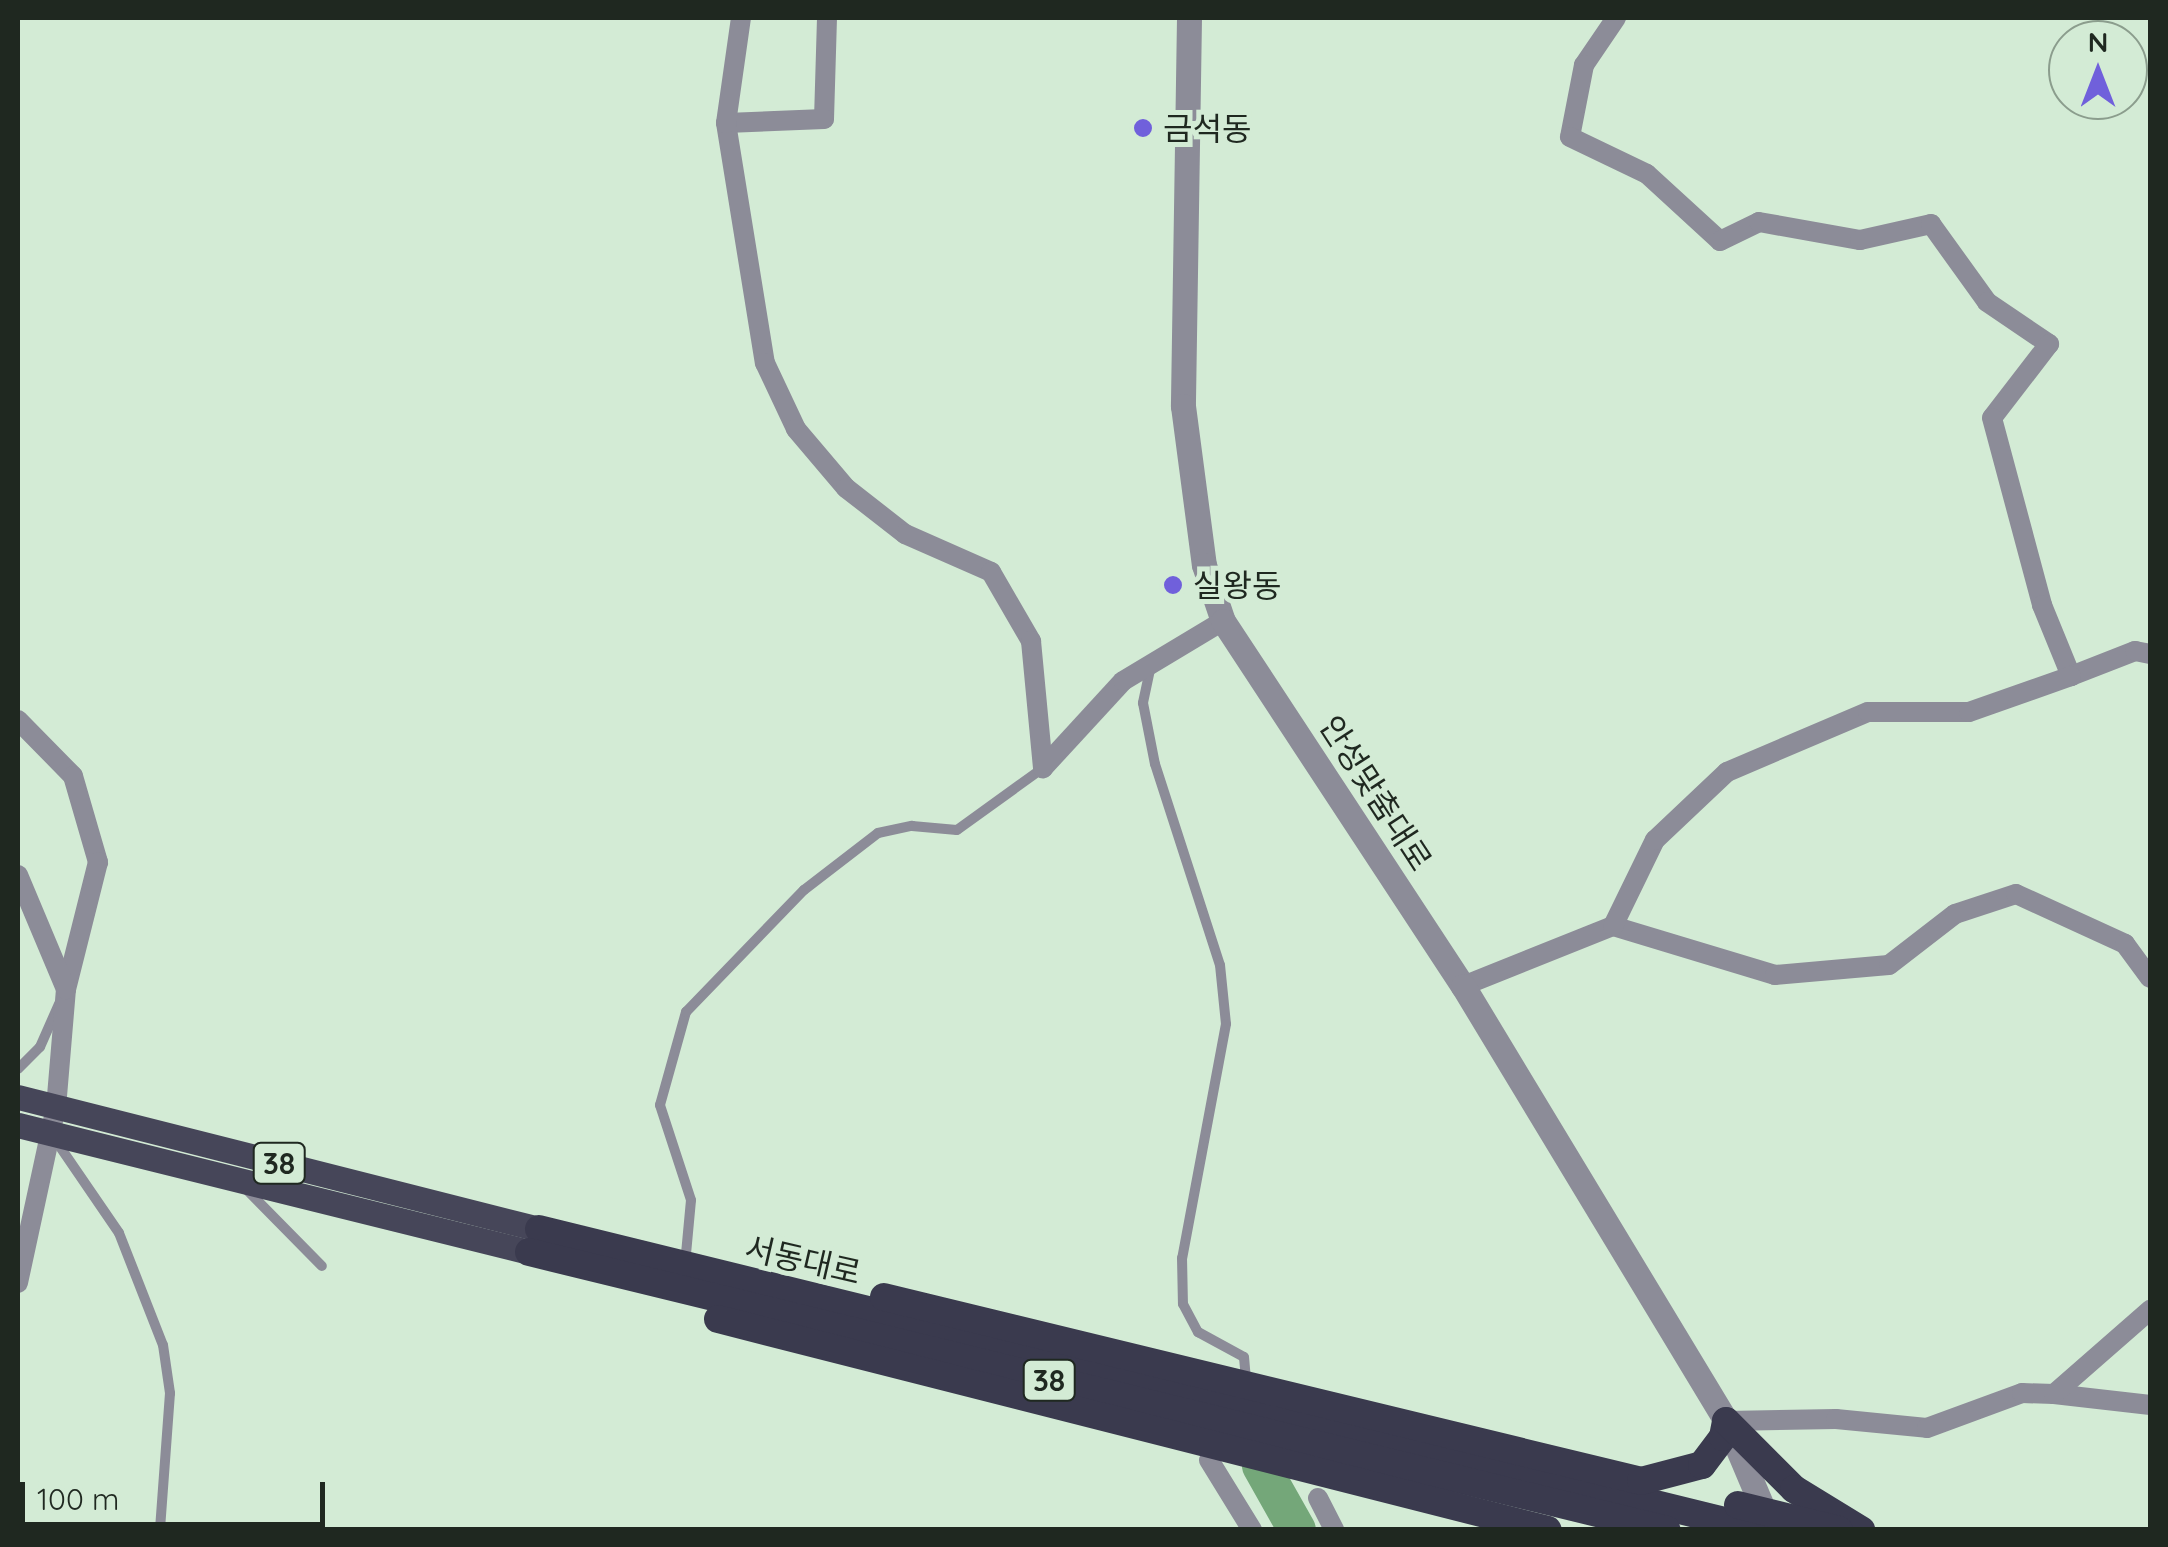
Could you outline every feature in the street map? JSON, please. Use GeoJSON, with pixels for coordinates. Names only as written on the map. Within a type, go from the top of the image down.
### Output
{"type":"FeatureCollection","features":[{"type":"Feature","properties":{"kind":"highway"},"geometry":{"type":"LineString","coordinates":[[534,1241],[686,1254],[1246,1383],[1642,1481],[1766,1524],[1838,1530]]}},
{"type":"Feature","properties":{"kind":"highway"},"geometry":{"type":"LineString","coordinates":[[534,1241],[621,1294],[1548,1530]]}},
{"type":"Feature","properties":{"kind":"highway","name":"서동대로"},"geometry":{"type":"LineString","coordinates":[[534,1241],[1572,1495]]}},
{"type":"Feature","properties":{"kind":"highway"},"geometry":{"type":"LineString","coordinates":[[1642,1481],[1702,1465],[1723,1437],[1726,1421]]}},
{"type":"Feature","properties":{"kind":"highway"},"geometry":{"type":"LineString","coordinates":[[1726,1421],[1794,1489],[1861,1530]]}},
{"type":"Feature","properties":{"kind":"highway","name":"38"},"geometry":{"type":"LineString","coordinates":[[1572,1495],[1766,1524]]}},
{"type":"Feature","properties":{"kind":"highway","name":"38"},"geometry":{"type":"LineString","coordinates":[[1572,1495],[1667,1530]]}},
{"type":"Feature","properties":{"kind":"main road","name":"서동대로"},"geometry":{"type":"LineString","coordinates":[[18,1096],[534,1241]]}},
{"type":"Feature","properties":{"kind":"main road","name":"서동대로"},"geometry":{"type":"LineString","coordinates":[[18,1125],[234,1178],[534,1241]]}},
{"type":"Feature","properties":{"kind":"street"},"geometry":{"type":"LineString","coordinates":[[740,18],[726,123],[766,363],[796,429],[846,488],[905,534],[992,572],[1031,641],[1042,768]]}},
{"type":"Feature","properties":{"kind":"street"},"geometry":{"type":"LineString","coordinates":[[726,123],[824,119],[827,18]]}},
{"type":"Feature","properties":{"kind":"street","name":"안성맞춤대로"},"geometry":{"type":"LineString","coordinates":[[1189,18],[1184,406],[1204,566],[1224,621],[1463,986],[1726,1421],[1766,1524]]}},
{"type":"Feature","properties":{"kind":"street"},"geometry":{"type":"LineString","coordinates":[[1616,18],[1584,66],[1570,136],[1647,174],[1720,241],[1759,222],[1860,240],[1931,224],[1987,302],[2049,344],[1992,418],[2042,605],[2071,676]]}},
{"type":"Feature","properties":{"kind":"street"},"geometry":{"type":"LineString","coordinates":[[1042,768],[1123,681],[1224,621]]}},
{"type":"Feature","properties":{"kind":"street"},"geometry":{"type":"LineString","coordinates":[[1613,926],[1655,840],[1727,772],[1868,712],[1969,712],[2135,652],[2150,654]]}},
{"type":"Feature","properties":{"kind":"street"},"geometry":{"type":"LineString","coordinates":[[18,720],[73,776],[98,862],[66,989],[56,1107],[18,1283]]}},
{"type":"Feature","properties":{"kind":"street"},"geometry":{"type":"LineString","coordinates":[[18,875],[66,989]]}},
{"type":"Feature","properties":{"kind":"street"},"geometry":{"type":"LineString","coordinates":[[1463,986],[1613,926],[1775,975],[1889,965],[1954,914],[2016,894],[2125,944],[2150,978]]}},
{"type":"Feature","properties":{"kind":"street"},"geometry":{"type":"LineString","coordinates":[[2054,1394],[2150,1310]]}},
{"type":"Feature","properties":{"kind":"street"},"geometry":{"type":"LineString","coordinates":[[1726,1421],[1836,1419],[1927,1428],[2022,1393],[2150,1404]]}},
{"type":"Feature","properties":{"kind":"street"},"geometry":{"type":"LineString","coordinates":[[1209,1460],[1252,1530]]}},
{"type":"Feature","properties":{"kind":"street"},"geometry":{"type":"LineString","coordinates":[[1318,1498],[1334,1530]]}},
{"type":"Feature","properties":{"kind":"lane"},"geometry":{"type":"LineString","coordinates":[[1151,664],[1143,702],[1155,764],[1220,965],[1226,1024],[1182,1258],[1183,1304],[1198,1332],[1244,1357],[1246,1383]]}},
{"type":"Feature","properties":{"kind":"lane"},"geometry":{"type":"LineString","coordinates":[[686,1254],[691,1200],[660,1105],[686,1012],[804,890],[878,833],[912,826],[957,830],[1042,768]]}},
{"type":"Feature","properties":{"kind":"lane"},"geometry":{"type":"LineString","coordinates":[[18,1070],[40,1047],[66,989]]}},
{"type":"Feature","properties":{"kind":"lane"},"geometry":{"type":"LineString","coordinates":[[50,1134],[119,1233],[163,1345],[170,1393],[160,1530]]}},
{"type":"Feature","properties":{"kind":"lane"},"geometry":{"type":"LineString","coordinates":[[234,1178],[322,1266]]}},
{"type":"Feature","properties":{"kind":"waterway"},"geometry":{"type":"LineString","coordinates":[[1261,1466],[1297,1530]]}},
{"type":"Feature","properties":{"kind":"place","name":"금석동"},"geometry":{"type":"Point","coordinates":[1143,128]}},
{"type":"Feature","properties":{"kind":"place","name":"실왕동"},"geometry":{"type":"Point","coordinates":[1173,585]}}]}
